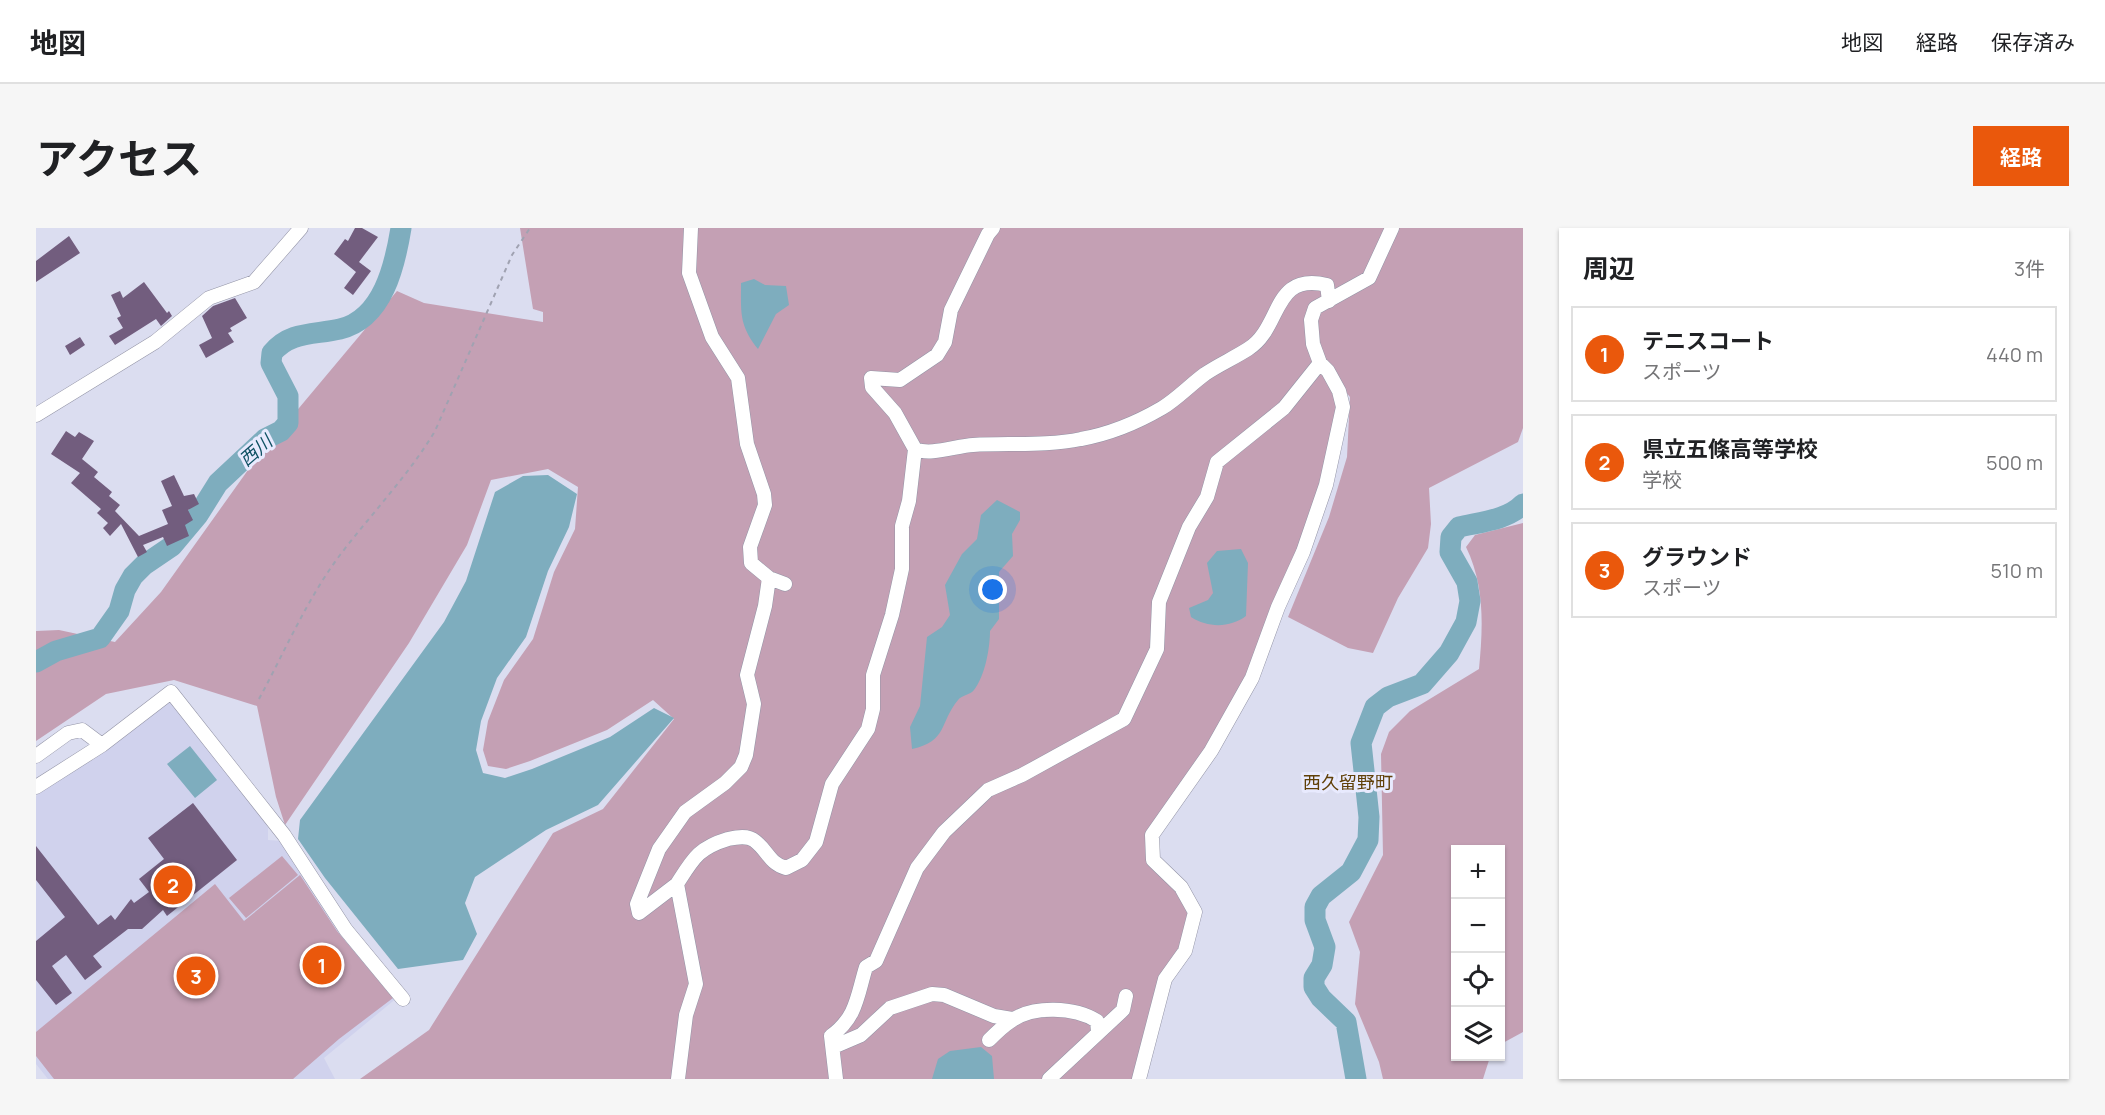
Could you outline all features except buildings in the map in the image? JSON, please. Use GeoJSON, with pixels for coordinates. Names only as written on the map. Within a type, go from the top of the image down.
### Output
{"type":"FeatureCollection","features":[{"type":"Feature","properties":{"kind":"street"},"geometry":{"type":"LineString","coordinates":[[36,415],[155,342],[210,298],[254,282],[301,228]]}},
{"type":"Feature","properties":{"kind":"street"},"geometry":{"type":"LineString","coordinates":[[691,228],[689,273],[712,338],[738,378],[747,444],[764,494],[765,505],[750,547],[751,563],[769,578],[785,584]]}},
{"type":"Feature","properties":{"kind":"street"},"geometry":{"type":"LineString","coordinates":[[993,228],[987,234],[951,310],[945,342],[937,355],[900,380],[871,378],[872,387],[895,413],[915,449],[921,452],[958,446],[1071,441],[1113,430],[1163,407],[1204,375],[1260,340],[1267,332],[1280,301],[1295,286],[1304,283],[1327,285],[1329,302]]}},
{"type":"Feature","properties":{"kind":"street"},"geometry":{"type":"LineString","coordinates":[[1139,1079],[1165,979],[1185,951],[1195,912],[1181,887],[1154,860],[1152,835],[1211,751],[1252,678],[1278,607],[1303,552],[1326,485],[1343,407],[1339,391],[1328,370],[1320,363],[1313,344],[1311,320],[1315,308],[1369,278],[1392,228]]}},
{"type":"Feature","properties":{"kind":"street"},"geometry":{"type":"LineString","coordinates":[[836,1079],[831,1036],[845,1026],[860,993],[866,967],[876,961],[917,868],[944,832],[988,790],[1022,775],[1124,719],[1157,649],[1159,602],[1189,527],[1207,497],[1217,462],[1284,408],[1320,363]]}},
{"type":"Feature","properties":{"kind":"street"},"geometry":{"type":"LineString","coordinates":[[769,578],[765,606],[747,675],[754,704],[746,755],[741,767],[725,783],[685,812],[659,849],[637,904],[639,913],[677,884],[696,855],[707,845],[739,836],[754,840],[774,865],[786,868],[802,860],[816,842],[832,784],[868,729],[873,709],[873,675],[892,615],[902,568],[902,526],[909,501],[915,449]]}},
{"type":"Feature","properties":{"kind":"street"},"geometry":{"type":"LineString","coordinates":[[36,787],[102,745],[171,692],[284,835],[346,930],[403,999]]}},
{"type":"Feature","properties":{"kind":"street"},"geometry":{"type":"LineString","coordinates":[[36,756],[68,733],[82,730],[102,745]]}},
{"type":"Feature","properties":{"kind":"street"},"geometry":{"type":"LineString","coordinates":[[677,884],[696,984],[686,1015],[678,1079]]}},
{"type":"Feature","properties":{"kind":"street"},"geometry":{"type":"LineString","coordinates":[[833,1047],[861,1035],[890,1008],[933,994],[944,995],[994,1016],[1012,1019]]}},
{"type":"Feature","properties":{"kind":"street"},"geometry":{"type":"LineString","coordinates":[[1049,1079],[1098,1031],[1124,1010],[1126,996]]}},
{"type":"Feature","properties":{"kind":"street"},"geometry":{"type":"LineString","coordinates":[[989,1040],[1012,1019],[1041,1010],[1087,1015],[1097,1021],[1098,1031]]}},
{"type":"Feature","properties":{"kind":"path"},"geometry":{"type":"LineString","coordinates":[[259,699],[318,587],[422,453],[435,431],[512,255],[530,228]]}},
{"type":"Feature","properties":{"kind":"shaded area"},"geometry":{"type":"Polygon","coordinates":[[[520,228],[1523,228],[1523,428],[1518,442],[1429,488],[1431,524],[1428,548],[1398,598],[1373,653],[1348,648],[1288,617],[1329,517],[1347,457],[1350,397],[1345,391],[1339,447],[1324,507],[1302,567],[1242,688],[1147,849],[1177,892],[1191,921],[1137,1079],[360,1079],[429,1030],[553,833],[603,809],[674,719],[653,700],[607,730],[530,761],[506,769],[488,766],[483,750],[488,721],[504,680],[533,639],[554,572],[575,529],[578,487],[548,469],[491,480],[467,545],[409,643],[285,825],[276,797],[257,706],[174,680],[106,694],[36,741],[36,631],[59,630],[115,642],[161,592],[253,463],[397,291],[424,303],[543,322],[543,312],[533,309],[520,228]]]}},
{"type":"Feature","properties":{"kind":"shaded area"},"geometry":{"type":"Polygon","coordinates":[[[754,279],[765,285],[786,286],[789,305],[776,314],[758,349],[747,333],[741,311],[741,283],[754,279]]]}},
{"type":"Feature","properties":{"kind":"shaded area"},"geometry":{"type":"Polygon","coordinates":[[[548,475],[577,494],[569,527],[548,571],[526,637],[497,678],[481,721],[476,750],[483,773],[505,778],[532,769],[610,737],[654,708],[674,718],[598,805],[546,830],[475,877],[465,903],[477,934],[463,960],[398,969],[325,878],[298,839],[300,820],[444,622],[466,581],[495,492],[523,476],[548,475]]]}},
{"type":"Feature","properties":{"kind":"shaded area"},"geometry":{"type":"Polygon","coordinates":[[[997,500],[1020,512],[1020,520],[1012,534],[1013,556],[999,572],[999,619],[990,631],[984,670],[974,690],[960,698],[952,708],[937,736],[924,746],[912,749],[910,727],[920,706],[927,637],[942,627],[950,615],[945,585],[962,554],[977,539],[981,515],[997,500]]]}},
{"type":"Feature","properties":{"kind":"shaded area"},"geometry":{"type":"Polygon","coordinates":[[[1523,523],[1523,1032],[1505,1042],[1505,845],[1451,845],[1451,1061],[1489,1061],[1483,1079],[1383,1079],[1379,1062],[1355,1004],[1360,952],[1349,922],[1383,855],[1381,754],[1389,732],[1410,711],[1479,669],[1482,622],[1480,592],[1466,547],[1475,535],[1523,523]]]}},
{"type":"Feature","properties":{"kind":"shaded area"},"geometry":{"type":"Polygon","coordinates":[[[1241,549],[1248,563],[1246,616],[1233,623],[1219,625],[1198,621],[1191,617],[1189,608],[1208,600],[1213,593],[1207,563],[1217,551],[1241,549]]]}},
{"type":"Feature","properties":{"kind":"shaded area"},"geometry":{"type":"Polygon","coordinates":[[[164,701],[173,701],[258,809],[268,828],[268,840],[282,841],[398,997],[324,1058],[335,1079],[48,1079],[36,1064],[36,796],[91,757],[93,760],[128,734],[125,730],[164,701]]]}},
{"type":"Feature","properties":{"kind":"shaded area"},"geometry":{"type":"Polygon","coordinates":[[[190,746],[217,780],[195,798],[167,764],[190,746]]]}},
{"type":"Feature","properties":{"kind":"shaded area"},"geometry":{"type":"Polygon","coordinates":[[[282,856],[298,875],[246,918],[229,898],[282,856]]]}},
{"type":"Feature","properties":{"kind":"shaded area"},"geometry":{"type":"Polygon","coordinates":[[[300,875],[337,931],[393,998],[339,1039],[293,1079],[54,1079],[36,1056],[36,1032],[215,884],[244,921],[300,875]]]}},
{"type":"Feature","properties":{"kind":"shaded area"},"geometry":{"type":"Polygon","coordinates":[[[981,1047],[992,1056],[994,1079],[932,1079],[938,1059],[950,1051],[981,1047]]]}},
{"type":"Feature","properties":{"kind":"waterway","name":"西川"},"geometry":{"type":"LineString","coordinates":[[36,662],[56,651],[100,638],[119,611],[125,590],[133,576],[144,565],[172,546],[198,515],[218,483],[265,439],[281,431],[288,423],[288,396],[271,363],[272,353],[295,337],[340,329],[355,323],[367,314],[377,302],[390,274],[401,228]]}},
{"type":"Feature","properties":{"kind":"waterway"},"geometry":{"type":"LineString","coordinates":[[1356,1079],[1346,1022],[1321,998],[1314,987],[1314,978],[1322,965],[1325,947],[1315,920],[1315,907],[1321,896],[1351,872],[1368,840],[1369,817],[1361,743],[1375,707],[1388,697],[1422,684],[1449,653],[1466,622],[1470,601],[1467,582],[1450,552],[1451,537],[1459,527],[1502,517],[1523,504]]}},
{"type":"Feature","properties":{"kind":"place","name":"県立五條高等学校"},"geometry":{"type":"Point","coordinates":[173,885]}},
{"type":"Feature","properties":{"kind":"place","name":"テニスコート"},"geometry":{"type":"Point","coordinates":[322,965]}},
{"type":"Feature","properties":{"kind":"place","name":"グラウンド"},"geometry":{"type":"Point","coordinates":[196,976]}},
{"type":"Feature","properties":{"kind":"district","name":"西久留野町"},"geometry":{"type":"Point","coordinates":[1348,783]}}]}
